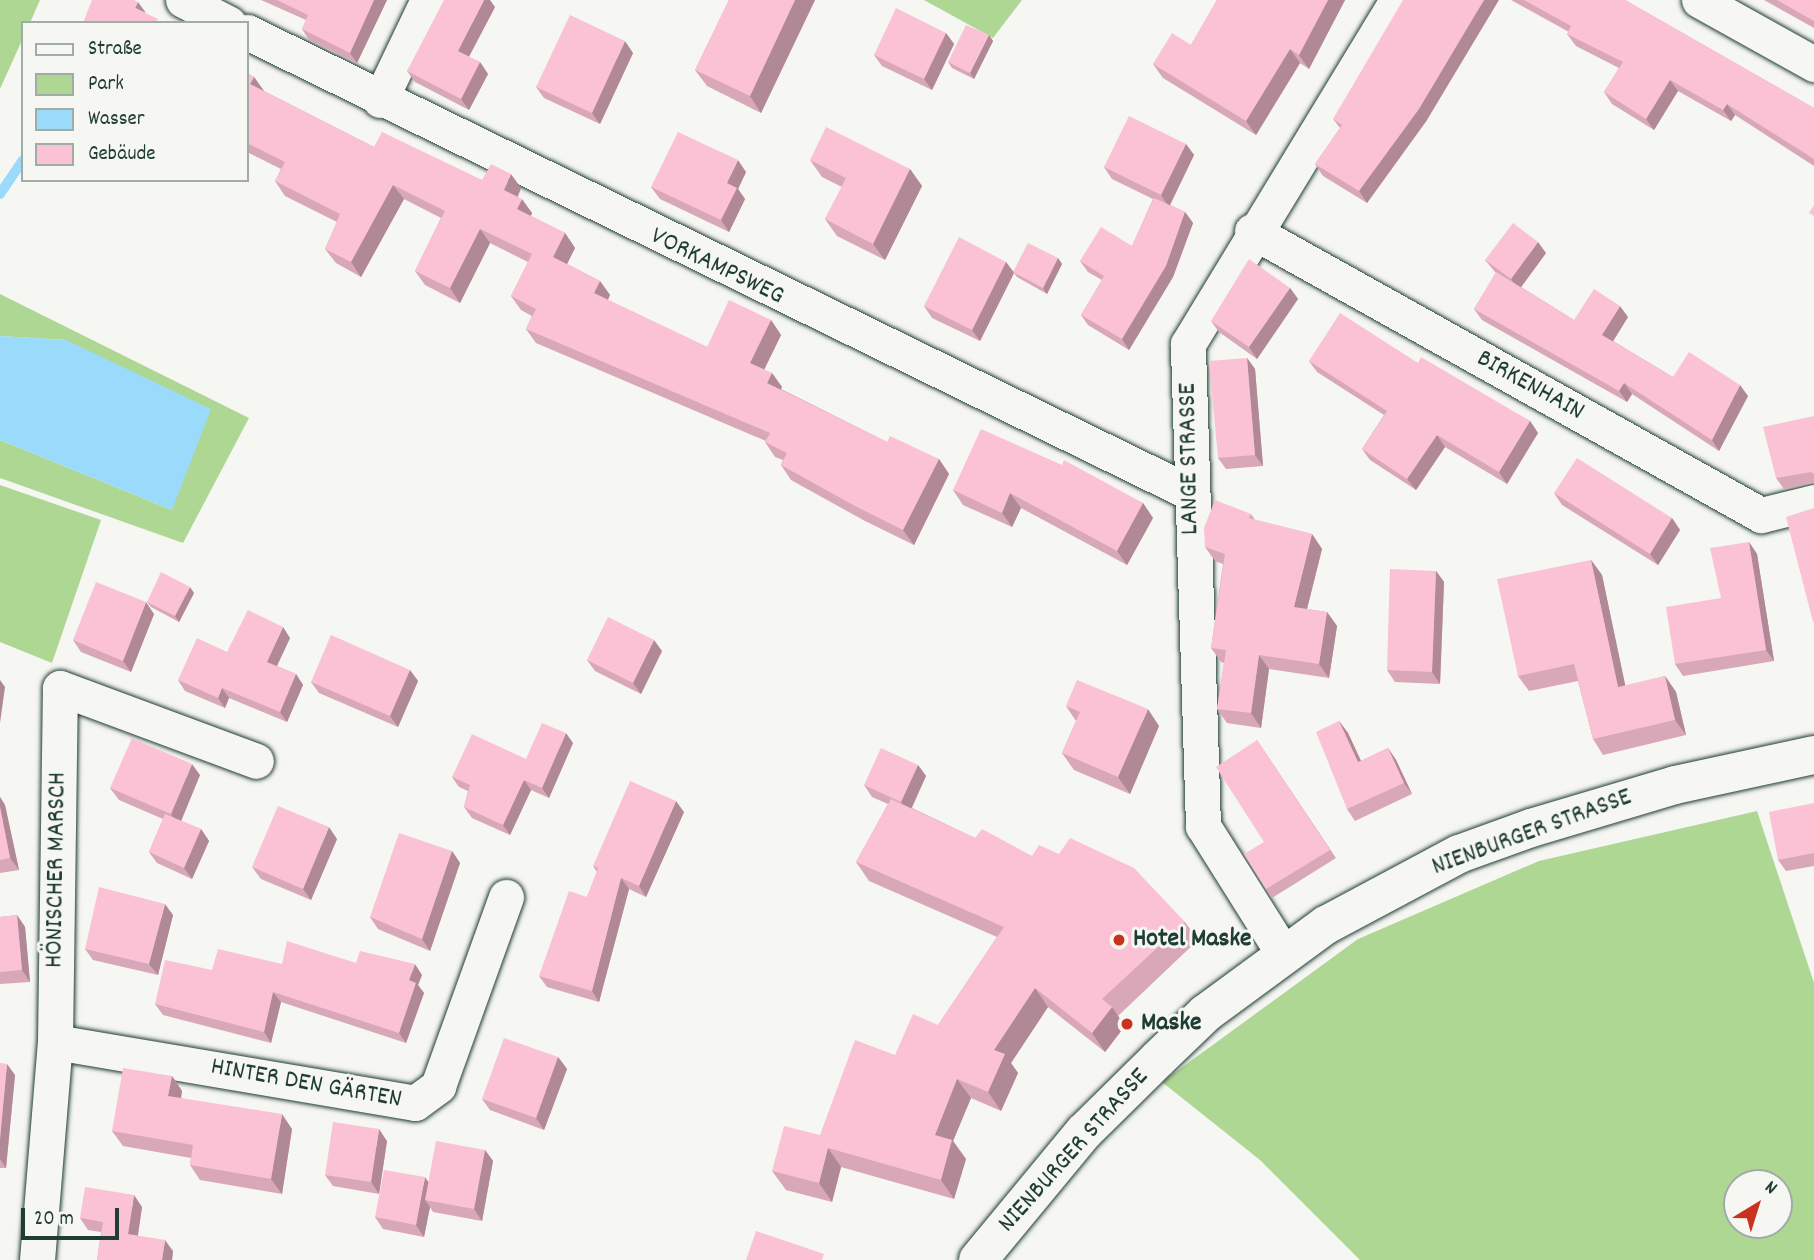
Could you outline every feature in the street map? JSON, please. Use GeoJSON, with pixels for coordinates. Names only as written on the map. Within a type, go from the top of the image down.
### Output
{"type":"FeatureCollection","features":[{"type":"Feature","properties":{"kind":"main road","name":"NIENBURGER STRASSE"},"geometry":{"type":"LineString","coordinates":[[978,1260],[1084,1132],[1206,1013],[1283,953],[1389,888],[1531,828],[1675,785],[1814,755]]}},
{"type":"Feature","properties":{"kind":"street"},"geometry":{"type":"LineString","coordinates":[[183,0],[224,21]]}},
{"type":"Feature","properties":{"kind":"street"},"geometry":{"type":"LineString","coordinates":[[380,100],[428,0]]}},
{"type":"Feature","properties":{"kind":"street","name":"LANGE STRASSE"},"geometry":{"type":"LineString","coordinates":[[1283,953],[1203,826],[1188,344],[1252,231],[1397,0]]}},
{"type":"Feature","properties":{"kind":"street"},"geometry":{"type":"LineString","coordinates":[[1699,0],[1814,64]]}},
{"type":"Feature","properties":{"kind":"street","name":"VORKAMPSWEG"},"geometry":{"type":"LineString","coordinates":[[248,33],[380,100],[1191,493]]}},
{"type":"Feature","properties":{"kind":"street","name":"BIRKENHAIN"},"geometry":{"type":"LineString","coordinates":[[1252,231],[1761,515],[1814,502]]}},
{"type":"Feature","properties":{"kind":"street","name":"HÖNISCHER MARSCH"},"geometry":{"type":"LineString","coordinates":[[37,1260],[55,1042],[60,688],[256,761]]}},
{"type":"Feature","properties":{"kind":"street","name":"HINTER DEN GÄRTEN"},"geometry":{"type":"LineString","coordinates":[[55,1042],[415,1103],[438,1086],[506,897]]}},
{"type":"Feature","properties":{"kind":"green space"},"geometry":{"type":"Polygon","coordinates":[[[0,0],[40,0],[31,21],[21,21],[21,42],[0,89],[0,0]]]}},
{"type":"Feature","properties":{"kind":"green space"},"geometry":{"type":"Polygon","coordinates":[[[924,0],[1022,0],[993,38],[924,0]]]}},
{"type":"Feature","properties":{"kind":"green space"},"geometry":{"type":"Polygon","coordinates":[[[0,294],[249,418],[183,543],[0,478],[0,440],[172,510],[66,340],[0,336],[0,294]]]}},
{"type":"Feature","properties":{"kind":"green space"},"geometry":{"type":"Polygon","coordinates":[[[0,485],[101,520],[52,663],[0,642],[0,485]]]}},
{"type":"Feature","properties":{"kind":"green space"},"geometry":{"type":"Polygon","coordinates":[[[1757,811],[1814,983],[1814,1260],[1360,1260],[1260,1160],[1162,1082],[1358,939],[1539,861],[1757,811]]]}},
{"type":"Feature","properties":{"kind":"water"},"geometry":{"type":"Polygon","coordinates":[[[0,336],[66,340],[211,409],[172,510],[0,440],[0,336]]]}},
{"type":"Feature","properties":{"kind":"building"},"geometry":{"type":"Polygon","coordinates":[[[92,0],[134,0],[138,2],[135,8],[158,19],[157,21],[84,21],[92,0]]]}},
{"type":"Feature","properties":{"kind":"building"},"geometry":{"type":"Polygon","coordinates":[[[277,0],[374,0],[350,53],[302,29],[308,15],[277,0]]]}},
{"type":"Feature","properties":{"kind":"building"},"geometry":{"type":"Polygon","coordinates":[[[444,0],[484,0],[458,51],[480,62],[461,99],[407,71],[444,0]]]}},
{"type":"Feature","properties":{"kind":"building"},"geometry":{"type":"Polygon","coordinates":[[[729,0],[795,0],[750,96],[695,70],[729,0]]]}},
{"type":"Feature","properties":{"kind":"building"},"geometry":{"type":"Polygon","coordinates":[[[1217,0],[1328,0],[1299,55],[1290,49],[1246,121],[1153,64],[1172,33],[1191,45],[1217,0]]]}},
{"type":"Feature","properties":{"kind":"building"},"geometry":{"type":"Polygon","coordinates":[[[1403,0],[1484,0],[1419,109],[1359,191],[1315,164],[1342,125],[1333,119],[1403,0]]]}},
{"type":"Feature","properties":{"kind":"building"},"geometry":{"type":"Polygon","coordinates":[[[1524,0],[1625,0],[1814,108],[1814,159],[1727,104],[1723,110],[1670,80],[1646,119],[1604,92],[1623,62],[1567,34],[1571,26],[1524,0]]]}},
{"type":"Feature","properties":{"kind":"building"},"geometry":{"type":"Polygon","coordinates":[[[1777,0],[1814,0],[1814,21],[1777,0]]]}},
{"type":"Feature","properties":{"kind":"building"},"geometry":{"type":"Polygon","coordinates":[[[896,8],[946,33],[924,79],[874,55],[896,8]]]}},
{"type":"Feature","properties":{"kind":"building"},"geometry":{"type":"Polygon","coordinates":[[[570,15],[625,41],[592,113],[536,87],[570,15]]]}},
{"type":"Feature","properties":{"kind":"building"},"geometry":{"type":"Polygon","coordinates":[[[966,25],[989,35],[970,73],[948,62],[966,25]]]}},
{"type":"Feature","properties":{"kind":"building"},"geometry":{"type":"Polygon","coordinates":[[[248,74],[254,77],[250,84],[374,147],[382,132],[482,180],[491,164],[511,174],[504,190],[522,199],[517,209],[565,233],[553,257],[600,281],[594,293],[707,347],[729,300],[771,320],[750,363],[772,373],[767,383],[887,442],[890,436],[939,459],[903,530],[781,465],[787,453],[765,442],[770,433],[526,329],[536,309],[511,296],[532,254],[480,229],[450,288],[415,271],[445,211],[393,185],[351,262],[325,249],[340,214],[275,181],[285,162],[248,144],[248,74]]]}},
{"type":"Feature","properties":{"kind":"building"},"geometry":{"type":"Polygon","coordinates":[[[1129,116],[1186,144],[1161,195],[1104,167],[1129,116]]]}},
{"type":"Feature","properties":{"kind":"building"},"geometry":{"type":"Polygon","coordinates":[[[826,127],[910,169],[873,244],[825,219],[846,178],[810,160],[826,127]]]}},
{"type":"Feature","properties":{"kind":"building"},"geometry":{"type":"Polygon","coordinates":[[[678,132],[738,160],[727,183],[737,188],[721,220],[651,187],[678,132]]]}},
{"type":"Feature","properties":{"kind":"building"},"geometry":{"type":"Polygon","coordinates":[[[1154,198],[1185,212],[1166,266],[1122,339],[1081,315],[1104,276],[1080,261],[1101,227],[1132,246],[1154,198]]]}},
{"type":"Feature","properties":{"kind":"building"},"geometry":{"type":"Polygon","coordinates":[[[1513,223],[1538,242],[1511,279],[1485,260],[1513,223]]]}},
{"type":"Feature","properties":{"kind":"building"},"geometry":{"type":"Polygon","coordinates":[[[959,237],[1006,262],[972,330],[924,306],[959,237]]]}},
{"type":"Feature","properties":{"kind":"building"},"geometry":{"type":"Polygon","coordinates":[[[1028,243],[1058,258],[1043,288],[1013,272],[1028,243]]]}},
{"type":"Feature","properties":{"kind":"building"},"geometry":{"type":"Polygon","coordinates":[[[1249,259],[1290,288],[1249,347],[1211,321],[1249,259]]]}},
{"type":"Feature","properties":{"kind":"building"},"geometry":{"type":"Polygon","coordinates":[[[1496,272],[1574,320],[1594,289],[1620,306],[1602,335],[1673,377],[1689,352],[1740,385],[1712,440],[1624,383],[1619,391],[1474,309],[1496,272]]]}},
{"type":"Feature","properties":{"kind":"building"},"geometry":{"type":"Polygon","coordinates":[[[1340,313],[1418,363],[1421,357],[1530,421],[1499,472],[1437,435],[1407,479],[1362,449],[1387,411],[1309,361],[1340,313]]]}},
{"type":"Feature","properties":{"kind":"building"},"geometry":{"type":"Polygon","coordinates":[[[1247,358],[1255,455],[1218,458],[1209,361],[1247,358]]]}},
{"type":"Feature","properties":{"kind":"building"},"geometry":{"type":"Polygon","coordinates":[[[1814,416],[1814,474],[1811,472],[1776,478],[1763,427],[1814,416]]]}},
{"type":"Feature","properties":{"kind":"building"},"geometry":{"type":"Polygon","coordinates":[[[981,429],[1062,465],[1064,460],[1143,503],[1117,551],[1010,493],[1002,513],[953,490],[981,429]]]}},
{"type":"Feature","properties":{"kind":"building"},"geometry":{"type":"Polygon","coordinates":[[[1577,458],[1672,518],[1650,554],[1554,493],[1577,458]]]}},
{"type":"Feature","properties":{"kind":"building"},"geometry":{"type":"Polygon","coordinates":[[[1215,500],[1251,514],[1249,518],[1312,534],[1294,607],[1327,612],[1319,664],[1259,655],[1251,713],[1217,709],[1226,650],[1211,648],[1225,554],[1205,547],[1204,528],[1215,500]]]}},
{"type":"Feature","properties":{"kind":"building"},"geometry":{"type":"Polygon","coordinates":[[[1814,508],[1814,622],[1813,622],[1786,517],[1814,508]]]}},
{"type":"Feature","properties":{"kind":"building"},"geometry":{"type":"Polygon","coordinates":[[[1749,542],[1766,650],[1675,664],[1666,607],[1721,598],[1710,548],[1749,542]]]}},
{"type":"Feature","properties":{"kind":"building"},"geometry":{"type":"Polygon","coordinates":[[[1591,560],[1618,687],[1665,676],[1675,720],[1593,739],[1574,664],[1518,676],[1497,579],[1591,560]]]}},
{"type":"Feature","properties":{"kind":"building"},"geometry":{"type":"Polygon","coordinates":[[[1390,569],[1436,571],[1432,672],[1387,670],[1390,569]]]}},
{"type":"Feature","properties":{"kind":"building"},"geometry":{"type":"Polygon","coordinates":[[[161,572],[190,587],[175,616],[147,602],[161,572]]]}},
{"type":"Feature","properties":{"kind":"building"},"geometry":{"type":"Polygon","coordinates":[[[96,582],[146,602],[123,661],[73,640],[96,582]]]}},
{"type":"Feature","properties":{"kind":"building"},"geometry":{"type":"Polygon","coordinates":[[[248,610],[283,627],[267,662],[296,674],[280,712],[222,688],[218,698],[178,680],[197,638],[227,652],[248,610]]]}},
{"type":"Feature","properties":{"kind":"building"},"geometry":{"type":"Polygon","coordinates":[[[608,617],[654,640],[633,683],[587,660],[608,617]]]}},
{"type":"Feature","properties":{"kind":"building"},"geometry":{"type":"Polygon","coordinates":[[[331,635],[410,670],[390,716],[311,682],[331,635]]]}},
{"type":"Feature","properties":{"kind":"building"},"geometry":{"type":"Polygon","coordinates":[[[1077,680],[1148,709],[1118,777],[1062,753],[1080,712],[1066,706],[1077,680]]]}},
{"type":"Feature","properties":{"kind":"building"},"geometry":{"type":"Polygon","coordinates":[[[1339,721],[1358,762],[1388,748],[1404,783],[1347,809],[1316,732],[1339,721]]]}},
{"type":"Feature","properties":{"kind":"building"},"geometry":{"type":"Polygon","coordinates":[[[542,723],[566,733],[542,788],[524,780],[503,825],[464,807],[470,785],[452,777],[472,734],[526,759],[542,723]]]}},
{"type":"Feature","properties":{"kind":"building"},"geometry":{"type":"Polygon","coordinates":[[[132,738],[192,764],[171,814],[110,788],[132,738]]]}},
{"type":"Feature","properties":{"kind":"building"},"geometry":{"type":"Polygon","coordinates":[[[1257,740],[1330,850],[1266,889],[1244,854],[1264,842],[1216,767],[1257,740]]]}},
{"type":"Feature","properties":{"kind":"building"},"geometry":{"type":"Polygon","coordinates":[[[881,748],[918,765],[901,802],[864,785],[881,748]]]}},
{"type":"Feature","properties":{"kind":"building"},"geometry":{"type":"Polygon","coordinates":[[[630,781],[676,801],[639,886],[621,878],[592,991],[539,976],[569,891],[587,897],[598,868],[593,866],[630,781]]]}},
{"type":"Feature","properties":{"kind":"building"},"geometry":{"type":"Polygon","coordinates":[[[891,799],[975,838],[982,829],[1032,856],[1039,845],[1059,854],[1070,838],[1134,868],[1185,922],[1102,999],[1112,1007],[1092,1033],[1035,988],[994,1050],[1005,1054],[988,1092],[957,1079],[935,1135],[952,1140],[941,1180],[828,1148],[819,1183],[772,1171],[784,1126],[820,1135],[855,1040],[895,1055],[913,1014],[938,1025],[1004,927],[856,862],[891,799]]]}},
{"type":"Feature","properties":{"kind":"building"},"geometry":{"type":"Polygon","coordinates":[[[1814,803],[1814,853],[1778,860],[1769,812],[1814,803]]]}},
{"type":"Feature","properties":{"kind":"building"},"geometry":{"type":"Polygon","coordinates":[[[278,806],[329,827],[303,889],[252,867],[278,806]]]}},
{"type":"Feature","properties":{"kind":"building"},"geometry":{"type":"Polygon","coordinates":[[[0,807],[10,858],[0,860],[0,807]]]}},
{"type":"Feature","properties":{"kind":"building"},"geometry":{"type":"Polygon","coordinates":[[[165,814],[201,829],[184,868],[149,852],[165,814]]]}},
{"type":"Feature","properties":{"kind":"building"},"geometry":{"type":"Polygon","coordinates":[[[399,833],[452,851],[422,939],[370,917],[399,833]]]}},
{"type":"Feature","properties":{"kind":"building"},"geometry":{"type":"Polygon","coordinates":[[[99,887],[165,904],[149,964],[85,949],[99,887]]]}},
{"type":"Feature","properties":{"kind":"building"},"geometry":{"type":"Polygon","coordinates":[[[17,915],[22,970],[0,972],[0,917],[17,915]]]}},
{"type":"Feature","properties":{"kind":"building"},"geometry":{"type":"Polygon","coordinates":[[[287,941],[356,963],[360,951],[415,964],[409,980],[416,983],[399,1033],[273,992],[264,1032],[155,1004],[165,960],[212,970],[218,949],[282,964],[287,941]]]}},
{"type":"Feature","properties":{"kind":"building"},"geometry":{"type":"Polygon","coordinates":[[[504,1038],[558,1057],[536,1118],[482,1099],[504,1038]]]}},
{"type":"Feature","properties":{"kind":"building"},"geometry":{"type":"Polygon","coordinates":[[[0,1063],[7,1064],[0,1139],[0,1063]]]}},
{"type":"Feature","properties":{"kind":"building"},"geometry":{"type":"Polygon","coordinates":[[[123,1068],[172,1076],[168,1096],[282,1114],[271,1179],[190,1165],[193,1145],[112,1131],[123,1068]]]}},
{"type":"Feature","properties":{"kind":"building"},"geometry":{"type":"Polygon","coordinates":[[[333,1122],[379,1129],[371,1182],[325,1175],[333,1122]]]}},
{"type":"Feature","properties":{"kind":"building"},"geometry":{"type":"Polygon","coordinates":[[[436,1141],[485,1150],[474,1209],[425,1200],[436,1141]]]}},
{"type":"Feature","properties":{"kind":"building"},"geometry":{"type":"Polygon","coordinates":[[[384,1170],[425,1177],[416,1225],[375,1217],[384,1170]]]}},
{"type":"Feature","properties":{"kind":"building"},"geometry":{"type":"Polygon","coordinates":[[[85,1187],[134,1195],[128,1234],[165,1240],[162,1260],[97,1260],[103,1222],[80,1218],[85,1187]]]}},
{"type":"Feature","properties":{"kind":"building"},"geometry":{"type":"Polygon","coordinates":[[[756,1231],[824,1254],[822,1260],[746,1260],[756,1231]]]}},
{"type":"Feature","properties":{"kind":"waterway"},"geometry":{"type":"LineString","coordinates":[[0,194],[21,163]]}},
{"type":"Feature","properties":{"kind":"place","name":"Hotel Maske"},"geometry":{"type":"Point","coordinates":[1119,940]}},
{"type":"Feature","properties":{"kind":"place","name":"Maske"},"geometry":{"type":"Point","coordinates":[1127,1024]}}]}
